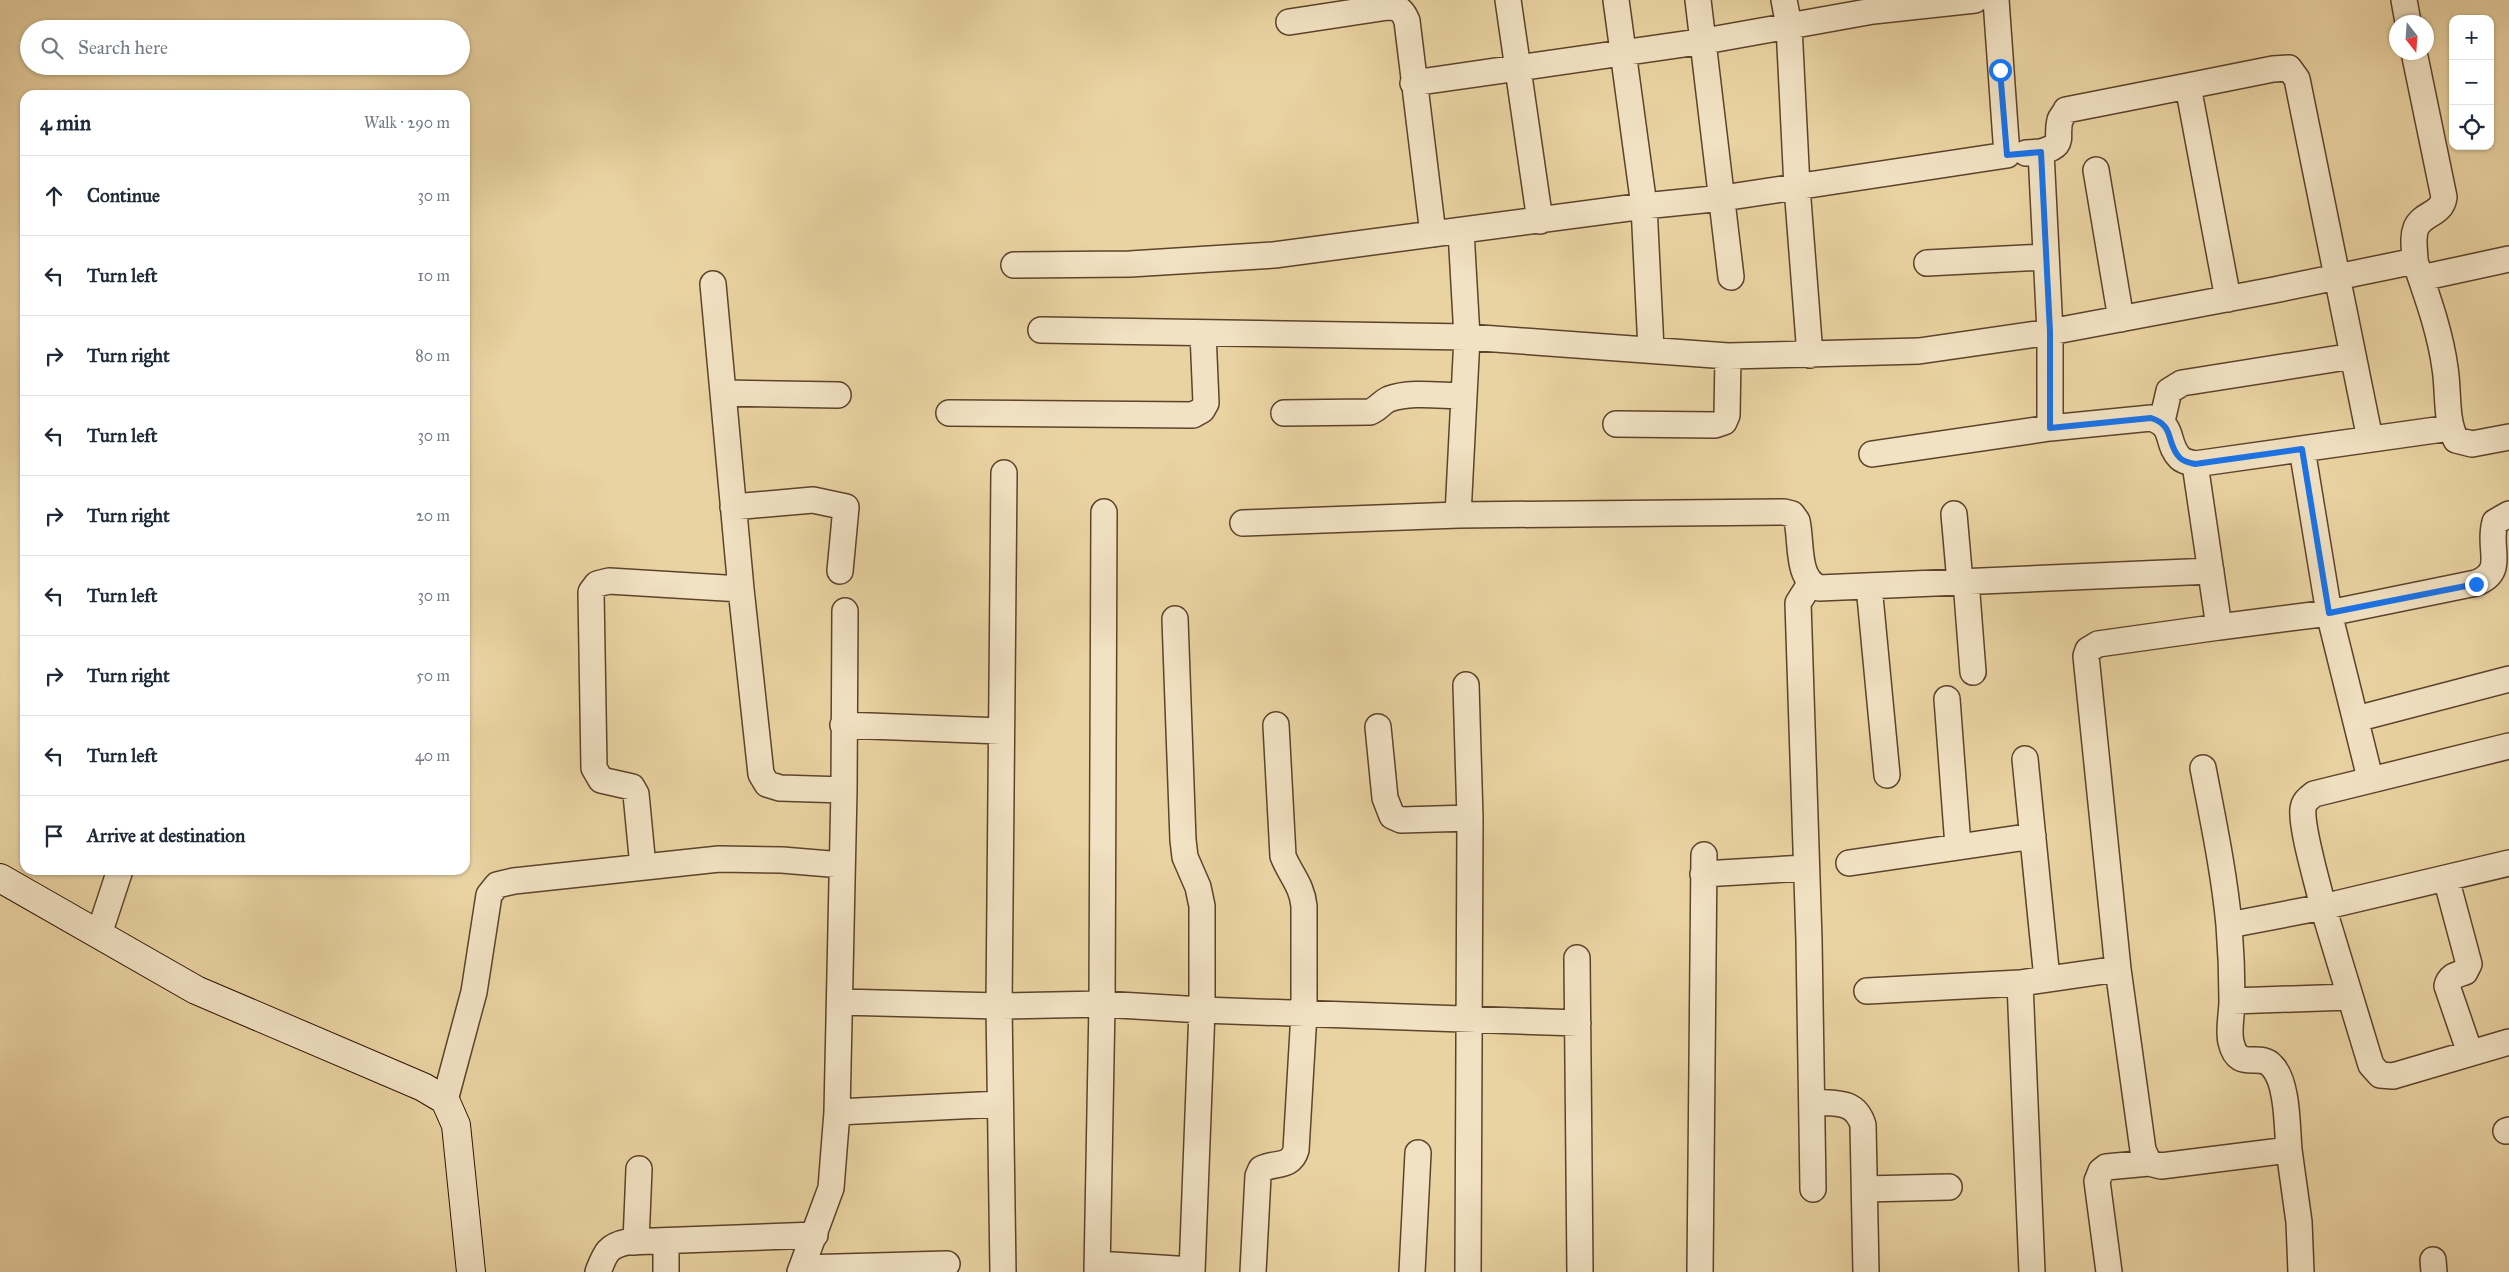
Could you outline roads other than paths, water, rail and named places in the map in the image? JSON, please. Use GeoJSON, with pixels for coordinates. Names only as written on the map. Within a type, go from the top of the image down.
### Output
{"type":"FeatureCollection","features":[{"type":"Feature","properties":{"kind":"street"},"geometry":{"type":"LineString","coordinates":[[1508,0],[1540,221]]}},
{"type":"Feature","properties":{"kind":"street"},"geometry":{"type":"LineString","coordinates":[[1616,0],[1644,206],[1651,350]]}},
{"type":"Feature","properties":{"kind":"street"},"geometry":{"type":"LineString","coordinates":[[1698,0],[1731,277]]}},
{"type":"Feature","properties":{"kind":"street"},"geometry":{"type":"LineString","coordinates":[[1784,0],[1789,26],[1797,187],[1810,355]]}},
{"type":"Feature","properties":{"kind":"street"},"geometry":{"type":"LineString","coordinates":[[1413,83],[1704,42],[1873,11],[1975,0]]}},
{"type":"Feature","properties":{"kind":"street"},"geometry":{"type":"LineString","coordinates":[[1996,0],[2007,155]]}},
{"type":"Feature","properties":{"kind":"street"},"geometry":{"type":"LineString","coordinates":[[2404,0],[2407,15]]}},
{"type":"Feature","properties":{"kind":"street"},"geometry":{"type":"LineString","coordinates":[[1289,22],[1396,7],[1403,12],[1407,21],[1413,83],[1433,234]]}},
{"type":"Feature","properties":{"kind":"street"},"geometry":{"type":"LineString","coordinates":[[2416,60],[2444,197],[2443,204],[2438,211],[2424,218],[2416,228],[2418,269],[2436,322],[2445,369],[2450,428],[2456,440],[2472,444],[2509,437]]}},
{"type":"Feature","properties":{"kind":"street"},"geometry":{"type":"LineString","coordinates":[[1014,265],[1218,260],[1274,255],[1644,206],[1723,198],[2007,155],[2041,152],[2053,148],[2060,138],[2060,120],[2066,110],[2273,69],[2289,68],[2297,79],[2370,439]]}},
{"type":"Feature","properties":{"kind":"street"},"geometry":{"type":"LineString","coordinates":[[2188,86],[2228,299]]}},
{"type":"Feature","properties":{"kind":"street"},"geometry":{"type":"LineString","coordinates":[[2041,152],[2050,332],[2050,428]]}},
{"type":"Feature","properties":{"kind":"street"},"geometry":{"type":"LineString","coordinates":[[2096,170],[2121,319]]}},
{"type":"Feature","properties":{"kind":"street"},"geometry":{"type":"LineString","coordinates":[[1458,515],[1467,338],[1461,231]]}},
{"type":"Feature","properties":{"kind":"street"},"geometry":{"type":"LineString","coordinates":[[1927,263],[2046,257]]}},
{"type":"Feature","properties":{"kind":"street"},"geometry":{"type":"LineString","coordinates":[[1041,330],[1467,338],[1728,356],[1919,351],[2050,332],[2228,299],[2337,276],[2509,259]]}},
{"type":"Feature","properties":{"kind":"street"},"geometry":{"type":"LineString","coordinates":[[712,284],[761,774],[767,784],[780,788],[844,790]]}},
{"type":"Feature","properties":{"kind":"street"},"geometry":{"type":"LineString","coordinates":[[949,413],[1192,415],[1202,410],[1206,403],[1204,333]]}},
{"type":"Feature","properties":{"kind":"street"},"geometry":{"type":"LineString","coordinates":[[1616,424],[1715,425],[1724,422],[1727,415],[1728,356]]}},
{"type":"Feature","properties":{"kind":"street"},"geometry":{"type":"LineString","coordinates":[[2162,421],[2169,391],[2182,383],[2353,356]]}},
{"type":"Feature","properties":{"kind":"street"},"geometry":{"type":"LineString","coordinates":[[723,394],[838,395]]}},
{"type":"Feature","properties":{"kind":"street"},"geometry":{"type":"LineString","coordinates":[[1284,412],[1370,412],[1379,408],[1386,400],[1399,396],[1464,396]]}},
{"type":"Feature","properties":{"kind":"street"},"geometry":{"type":"LineString","coordinates":[[1872,454],[2050,428],[2151,418],[2162,421],[2168,428],[2172,445],[2181,459],[2195,464],[2450,428]]}},
{"type":"Feature","properties":{"kind":"street"},"geometry":{"type":"LineString","coordinates":[[2302,449],[2329,613],[2370,778]]}},
{"type":"Feature","properties":{"kind":"street"},"geometry":{"type":"LineString","coordinates":[[2195,464],[2219,627]]}},
{"type":"Feature","properties":{"kind":"street"},"geometry":{"type":"LineString","coordinates":[[1003,1272],[999,1006],[1004,473]]}},
{"type":"Feature","properties":{"kind":"street"},"geometry":{"type":"LineString","coordinates":[[733,507],[813,500],[846,507],[840,571]]}},
{"type":"Feature","properties":{"kind":"street"},"geometry":{"type":"LineString","coordinates":[[1104,512],[1102,1004],[1097,1268],[1192,1271],[1202,1010],[1202,906],[1198,887],[1185,857],[1182,840],[1175,619]]}},
{"type":"Feature","properties":{"kind":"street"},"geometry":{"type":"LineString","coordinates":[[1243,523],[1458,515],[1784,512],[1792,514],[1797,521],[1805,576],[1810,584],[1820,588],[2211,571]]}},
{"type":"Feature","properties":{"kind":"street"},"geometry":{"type":"LineString","coordinates":[[1954,514],[1973,672]]}},
{"type":"Feature","properties":{"kind":"street"},"geometry":{"type":"LineString","coordinates":[[2149,1163],[2143,1150],[2118,969],[2086,656],[2088,650],[2098,644],[2329,613],[2476,584],[2488,578],[2494,568],[2491,536],[2496,522],[2509,514]]}},
{"type":"Feature","properties":{"kind":"street"},"geometry":{"type":"LineString","coordinates":[[643,867],[636,794],[632,787],[601,780],[594,768],[591,592],[597,584],[609,581],[741,589]]}},
{"type":"Feature","properties":{"kind":"street"},"geometry":{"type":"LineString","coordinates":[[1810,584],[1798,603],[1813,1189]]}},
{"type":"Feature","properties":{"kind":"street"},"geometry":{"type":"LineString","coordinates":[[1869,586],[1887,775]]}},
{"type":"Feature","properties":{"kind":"street"},"geometry":{"type":"LineString","coordinates":[[845,611],[844,790],[837,1112],[831,1188],[801,1270],[948,1264]]}},
{"type":"Feature","properties":{"kind":"street"},"geometry":{"type":"LineString","coordinates":[[2356,719],[2509,678]]}},
{"type":"Feature","properties":{"kind":"street"},"geometry":{"type":"LineString","coordinates":[[1466,685],[1470,818],[1468,1272]]}},
{"type":"Feature","properties":{"kind":"street"},"geometry":{"type":"LineString","coordinates":[[1947,699],[1958,846]]}},
{"type":"Feature","properties":{"kind":"street"},"geometry":{"type":"LineString","coordinates":[[843,725],[1001,732]]}},
{"type":"Feature","properties":{"kind":"street"},"geometry":{"type":"LineString","coordinates":[[1254,1272],[1258,1176],[1261,1169],[1269,1165],[1288,1163],[1294,1157],[1296,1150],[1304,1013],[1304,899],[1298,881],[1288,870],[1283,856],[1276,725]]}},
{"type":"Feature","properties":{"kind":"street"},"geometry":{"type":"LineString","coordinates":[[1378,726],[1385,798],[1392,816],[1401,820],[1470,818]]}},
{"type":"Feature","properties":{"kind":"street"},"geometry":{"type":"LineString","coordinates":[[2509,746],[2370,778],[2314,794],[2306,800],[2303,808],[2304,824],[2323,907],[2371,1065],[2380,1075],[2393,1076],[2509,1042]]}},
{"type":"Feature","properties":{"kind":"street"},"geometry":{"type":"LineString","coordinates":[[2025,759],[2047,979]]}},
{"type":"Feature","properties":{"kind":"street"},"geometry":{"type":"LineString","coordinates":[[2203,768],[2229,925],[2232,1001],[2231,1041],[2235,1055],[2244,1061],[2262,1061],[2272,1065],[2278,1076],[2283,1093],[2299,1222],[2302,1272]]}},
{"type":"Feature","properties":{"kind":"street"},"geometry":{"type":"LineString","coordinates":[[1849,863],[2033,836]]}},
{"type":"Feature","properties":{"kind":"street"},"geometry":{"type":"LineString","coordinates":[[445,1100],[474,992],[487,903],[489,896],[497,885],[514,881],[718,859],[782,860],[842,865]]}},
{"type":"Feature","properties":{"kind":"street"},"geometry":{"type":"LineString","coordinates":[[2229,925],[2323,907],[2509,863]]}},
{"type":"Feature","properties":{"kind":"street"},"geometry":{"type":"LineString","coordinates":[[1700,1272],[1704,864],[1805,868]]}},
{"type":"Feature","properties":{"kind":"street"},"geometry":{"type":"LineString","coordinates":[[99,934],[118,875]]}},
{"type":"Feature","properties":{"kind":"street"},"geometry":{"type":"LineString","coordinates":[[0,878],[196,990],[423,1087],[445,1100],[456,1125],[471,1272]]}},
{"type":"Feature","properties":{"kind":"street"},"geometry":{"type":"LineString","coordinates":[[2446,878],[2469,964],[2465,972],[2452,976],[2448,980],[2447,986],[2470,1054]]}},
{"type":"Feature","properties":{"kind":"street"},"geometry":{"type":"LineString","coordinates":[[1577,958],[1580,1272]]}},
{"type":"Feature","properties":{"kind":"street"},"geometry":{"type":"LineString","coordinates":[[1867,991],[2020,983],[2118,969]]}},
{"type":"Feature","properties":{"kind":"street"},"geometry":{"type":"LineString","coordinates":[[2020,983],[2032,1272]]}},
{"type":"Feature","properties":{"kind":"street"},"geometry":{"type":"LineString","coordinates":[[2232,1001],[2349,996]]}},
{"type":"Feature","properties":{"kind":"street"},"geometry":{"type":"LineString","coordinates":[[840,1002],[999,1006],[1102,1004],[1202,1010],[1578,1023]]}},
{"type":"Feature","properties":{"kind":"street"},"geometry":{"type":"LineString","coordinates":[[1812,1102],[1852,1106],[1860,1114],[1863,1125],[1866,1272]]}},
{"type":"Feature","properties":{"kind":"street"},"geometry":{"type":"LineString","coordinates":[[837,1112],[1000,1104]]}},
{"type":"Feature","properties":{"kind":"street"},"geometry":{"type":"LineString","coordinates":[[2109,1272],[2097,1181],[2101,1171],[2106,1167],[2149,1163],[2161,1166],[2289,1150]]}},
{"type":"Feature","properties":{"kind":"street"},"geometry":{"type":"LineString","coordinates":[[1412,1272],[1418,1153]]}},
{"type":"Feature","properties":{"kind":"street"},"geometry":{"type":"LineString","coordinates":[[636,1242],[638,1169]]}},
{"type":"Feature","properties":{"kind":"street"},"geometry":{"type":"LineString","coordinates":[[1865,1189],[1949,1187]]}},
{"type":"Feature","properties":{"kind":"street"},"geometry":{"type":"LineString","coordinates":[[598,1272],[606,1252],[615,1244],[815,1235]]}},
{"type":"Feature","properties":{"kind":"street"},"geometry":{"type":"LineString","coordinates":[[666,1242],[666,1272]]}}]}
